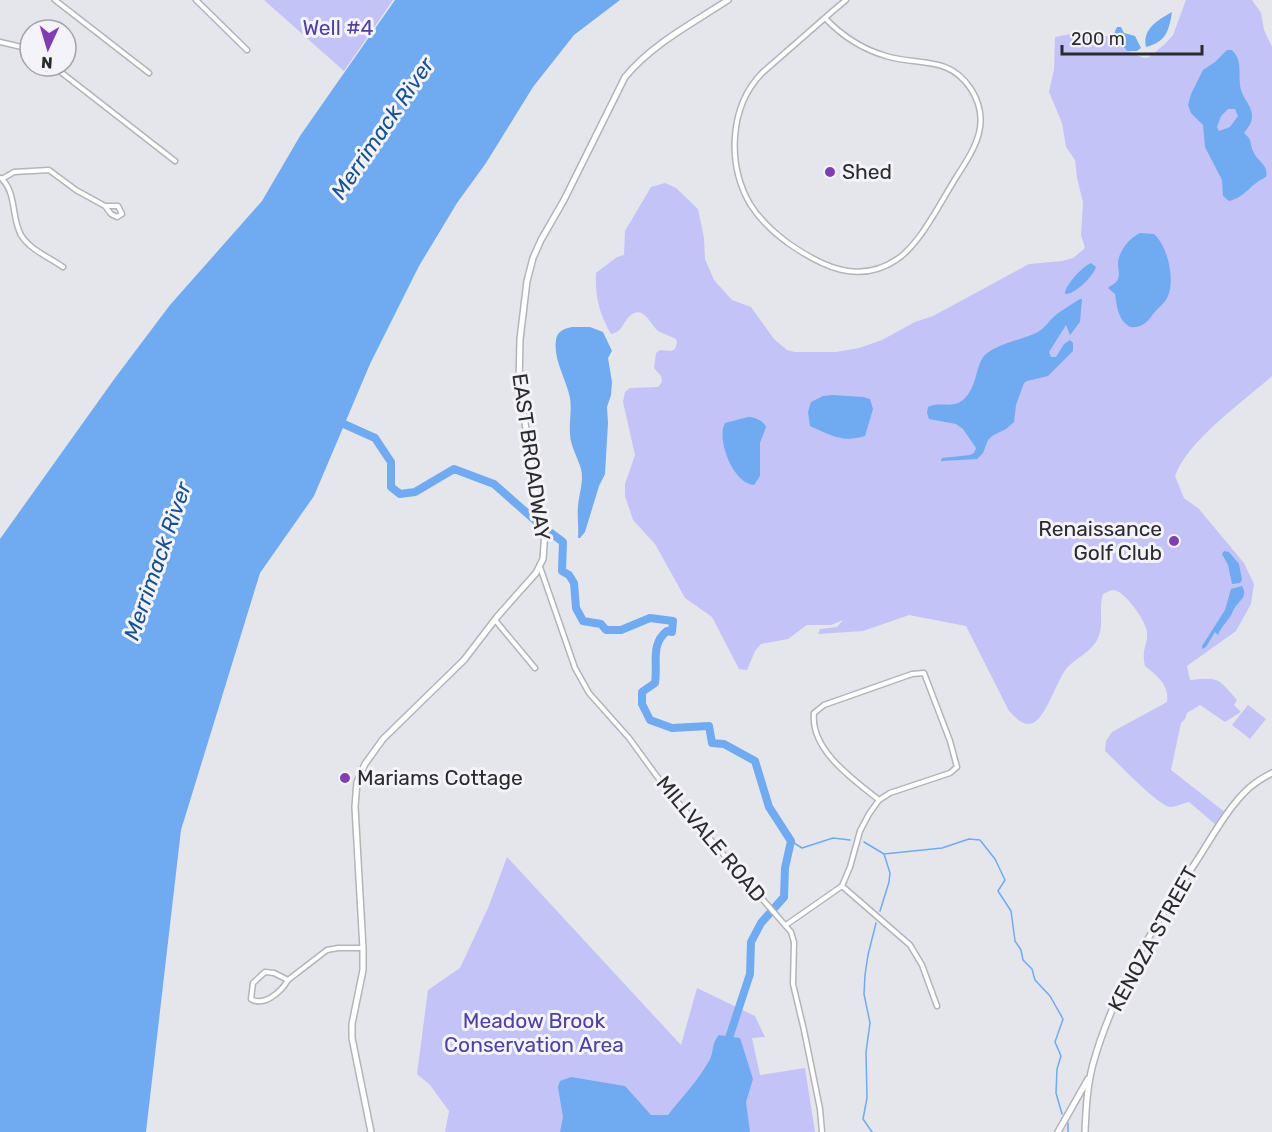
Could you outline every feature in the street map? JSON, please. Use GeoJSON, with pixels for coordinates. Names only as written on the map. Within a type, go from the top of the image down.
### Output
{"type":"FeatureCollection","features":[{"type":"Feature","properties":{"kind":"street"},"geometry":{"type":"LineString","coordinates":[[55,0],[149,73]]}},
{"type":"Feature","properties":{"kind":"street"},"geometry":{"type":"LineString","coordinates":[[196,0],[246,50]]}},
{"type":"Feature","properties":{"kind":"street","name":"EAST BROADWAY"},"geometry":{"type":"LineString","coordinates":[[371,1132],[352,1038],[352,1024],[361,985],[363,948],[355,790],[365,764],[383,739],[464,660],[540,567],[545,551],[544,531],[521,404],[518,375],[525,300],[533,258],[626,77],[653,49],[728,0]]}},
{"type":"Feature","properties":{"kind":"street"},"geometry":{"type":"LineString","coordinates":[[825,18],[848,38],[874,52],[903,60],[930,62],[950,69],[969,86],[980,110],[981,126],[976,146],[916,242],[898,259],[882,268],[870,271],[852,272],[827,267],[777,234],[754,210],[743,188],[738,173],[735,140],[736,124],[749,89],[762,73],[825,18],[846,0]]}},
{"type":"Feature","properties":{"kind":"street"},"geometry":{"type":"LineString","coordinates":[[0,42],[18,46]]}},
{"type":"Feature","properties":{"kind":"street"},"geometry":{"type":"LineString","coordinates":[[68,78],[175,161]]}},
{"type":"Feature","properties":{"kind":"street"},"geometry":{"type":"LineString","coordinates":[[63,267],[27,243],[22,237],[11,193],[1,178],[14,172],[49,170],[76,190],[105,207]]}},
{"type":"Feature","properties":{"kind":"street","name":"MILLVALE ROAD"},"geometry":{"type":"LineString","coordinates":[[540,567],[575,668],[589,693],[629,738],[664,786],[786,925]]}},
{"type":"Feature","properties":{"kind":"street"},"geometry":{"type":"LineString","coordinates":[[495,620],[535,668]]}},
{"type":"Feature","properties":{"kind":"street"},"geometry":{"type":"LineString","coordinates":[[822,1132],[804,1030],[793,984],[793,936],[786,925],[842,886],[860,831],[868,814],[879,800],[890,793],[950,773],[957,767],[954,753],[924,673],[912,674],[824,705],[814,713],[817,730],[832,761],[879,800]]}},
{"type":"Feature","properties":{"kind":"street","name":"KENOZA STREET"},"geometry":{"type":"LineString","coordinates":[[1085,1132],[1090,1075],[1099,1045],[1124,982],[1160,919],[1236,802],[1249,788],[1272,773]]}},
{"type":"Feature","properties":{"kind":"street"},"geometry":{"type":"LineString","coordinates":[[842,886],[910,945],[922,965],[937,1006]]}},
{"type":"Feature","properties":{"kind":"street"},"geometry":{"type":"LineString","coordinates":[[288,981],[274,973],[265,972],[253,983],[250,999],[257,1002],[268,999],[327,951],[338,948],[363,948]]}},
{"type":"Feature","properties":{"kind":"street"},"geometry":{"type":"LineString","coordinates":[[1058,1132],[1090,1075]]}},
{"type":"Feature","properties":{"kind":"green space","name":"Well #4"},"geometry":{"type":"Polygon","coordinates":[[[264,0],[393,0],[344,71],[264,0]]]}},
{"type":"Feature","properties":{"kind":"green space","name":"Renaissance Golf Club"},"geometry":{"type":"Polygon","coordinates":[[[1186,0],[1252,0],[1261,13],[1264,30],[1272,47],[1272,376],[1204,435],[1182,462],[1175,476],[1184,498],[1199,509],[1244,563],[1254,584],[1251,604],[1236,631],[1187,666],[1190,680],[1213,679],[1226,687],[1237,700],[1234,705],[1241,712],[1225,722],[1200,705],[1187,713],[1181,723],[1171,770],[1226,813],[1216,825],[1189,802],[1171,807],[1157,800],[1105,751],[1106,741],[1112,732],[1167,702],[1164,686],[1158,677],[1145,666],[1147,633],[1144,622],[1131,603],[1117,591],[1103,594],[1101,629],[1094,645],[1067,667],[1042,715],[1029,724],[1020,721],[1009,711],[966,626],[909,615],[863,631],[818,634],[820,629],[837,627],[843,620],[831,625],[807,625],[788,639],[761,644],[755,651],[747,670],[739,669],[712,617],[685,598],[655,544],[633,520],[625,496],[625,484],[635,455],[623,402],[625,392],[630,388],[658,387],[662,382],[661,376],[654,368],[656,353],[660,350],[675,349],[676,339],[658,331],[639,312],[628,317],[618,331],[611,334],[601,312],[596,281],[596,273],[617,257],[624,255],[625,231],[651,187],[665,183],[676,188],[698,209],[704,238],[705,259],[714,280],[732,300],[751,307],[774,339],[787,350],[795,352],[836,352],[859,348],[933,316],[1029,264],[1073,258],[1085,248],[1081,235],[1083,202],[1075,160],[1066,147],[1062,123],[1049,92],[1054,69],[1055,37],[1071,34],[1109,36],[1127,51],[1144,58],[1149,57],[1173,35],[1186,0]]]}},
{"type":"Feature","properties":{"kind":"green space"},"geometry":{"type":"Polygon","coordinates":[[[1248,705],[1266,719],[1250,739],[1232,725],[1248,705]]]}},
{"type":"Feature","properties":{"kind":"green space","name":"Meadow Brook Conservation Area"},"geometry":{"type":"Polygon","coordinates":[[[507,857],[681,1045],[697,988],[755,1016],[765,1037],[752,1038],[760,1075],[805,1068],[815,1132],[445,1132],[449,1111],[430,1085],[417,1074],[428,990],[460,968],[488,908],[507,857]]]}},
{"type":"Feature","properties":{"kind":"water","name":"Merrimack River"},"geometry":{"type":"Polygon","coordinates":[[[395,0],[620,0],[574,35],[533,87],[486,163],[457,203],[419,266],[370,364],[314,496],[260,573],[181,830],[146,1132],[0,1132],[0,539],[170,305],[262,201],[300,136],[395,0]]]}},
{"type":"Feature","properties":{"kind":"water"},"geometry":{"type":"Polygon","coordinates":[[[1172,12],[1165,35],[1158,42],[1146,47],[1146,35],[1149,30],[1172,12]]]}},
{"type":"Feature","properties":{"kind":"water"},"geometry":{"type":"Polygon","coordinates":[[[1117,27],[1121,27],[1124,33],[1135,36],[1141,48],[1137,51],[1127,51],[1113,36],[1117,27]]]}},
{"type":"Feature","properties":{"kind":"water"},"geometry":{"type":"Polygon","coordinates":[[[1227,50],[1232,50],[1238,59],[1241,90],[1251,109],[1252,116],[1251,123],[1244,133],[1250,140],[1255,155],[1266,169],[1266,177],[1240,197],[1229,201],[1223,196],[1222,180],[1205,147],[1203,125],[1191,113],[1188,105],[1203,70],[1227,50]],[[1228,109],[1221,116],[1217,127],[1219,131],[1230,127],[1238,116],[1235,109],[1228,109]]]}},
{"type":"Feature","properties":{"kind":"water"},"geometry":{"type":"Polygon","coordinates":[[[1140,233],[1154,234],[1159,240],[1169,264],[1171,281],[1165,301],[1141,326],[1130,327],[1121,317],[1115,294],[1108,288],[1118,279],[1118,259],[1122,250],[1132,238],[1140,233]]]}},
{"type":"Feature","properties":{"kind":"water"},"geometry":{"type":"Polygon","coordinates":[[[1091,263],[1096,267],[1091,276],[1078,289],[1065,294],[1075,277],[1091,263]]]}},
{"type":"Feature","properties":{"kind":"water"},"geometry":{"type":"Polygon","coordinates":[[[1082,299],[1080,322],[1070,335],[1066,325],[1049,352],[1051,357],[1056,357],[1064,344],[1070,340],[1073,343],[1073,351],[1048,376],[1024,383],[1016,405],[1014,422],[988,440],[983,453],[977,459],[941,461],[942,458],[970,455],[976,448],[963,429],[956,424],[929,419],[928,407],[959,403],[968,395],[979,364],[985,355],[1009,342],[1039,331],[1057,314],[1082,299]]]}},
{"type":"Feature","properties":{"kind":"water"},"geometry":{"type":"Polygon","coordinates":[[[572,327],[590,327],[603,332],[612,351],[608,358],[612,382],[607,407],[605,474],[585,532],[580,538],[578,538],[578,510],[582,474],[570,438],[570,398],[556,355],[559,332],[572,327]]]}},
{"type":"Feature","properties":{"kind":"water"},"geometry":{"type":"Polygon","coordinates":[[[823,396],[870,399],[873,409],[865,436],[843,438],[810,426],[808,412],[811,402],[823,396]]]}},
{"type":"Feature","properties":{"kind":"water"},"geometry":{"type":"Polygon","coordinates":[[[748,417],[759,420],[766,427],[760,443],[760,476],[754,485],[746,483],[733,469],[728,460],[723,439],[725,423],[748,417]]]}},
{"type":"Feature","properties":{"kind":"water"},"geometry":{"type":"Polygon","coordinates":[[[1224,551],[1229,552],[1239,564],[1242,580],[1240,583],[1232,584],[1228,565],[1222,554],[1224,551]]]}},
{"type":"Feature","properties":{"kind":"water"},"geometry":{"type":"Polygon","coordinates":[[[1242,586],[1244,594],[1242,599],[1218,635],[1215,632],[1206,647],[1202,649],[1225,610],[1231,589],[1242,586]]]}},
{"type":"Feature","properties":{"kind":"water"},"geometry":{"type":"Polygon","coordinates":[[[719,1035],[740,1038],[753,1079],[746,1102],[750,1132],[560,1132],[563,1117],[558,1087],[560,1081],[571,1077],[625,1086],[651,1115],[668,1115],[705,1068],[711,1057],[714,1042],[719,1035]]]}},
{"type":"Feature","properties":{"kind":"waterway"},"geometry":{"type":"LineString","coordinates":[[335,420],[375,438],[391,462],[391,487],[400,494],[415,492],[454,469],[494,484],[537,522]]}},
{"type":"Feature","properties":{"kind":"waterway"},"geometry":{"type":"LineString","coordinates":[[551,533],[563,542],[562,571],[569,575],[574,583],[576,608],[583,621],[601,624],[606,630],[621,630],[650,618],[673,621],[672,632],[667,631],[658,642],[655,683],[642,692],[642,704],[650,720],[672,728],[709,726],[712,743],[724,744],[755,761],[769,807],[791,841],[785,868],[784,897],[761,923],[751,942],[750,974],[726,1047]]}},
{"type":"Feature","properties":{"kind":"waterway"},"geometry":{"type":"LineString","coordinates":[[791,841],[802,848],[833,838],[850,840]]}},
{"type":"Feature","properties":{"kind":"waterway"},"geometry":{"type":"LineString","coordinates":[[864,842],[884,854],[942,848],[969,839],[980,840],[995,859],[1005,880],[998,891],[1011,911],[1015,941],[1021,950],[1023,960],[1032,969],[1035,980],[1050,996],[1063,1019],[1055,1042],[1061,1056],[1057,1069],[1056,1093],[1062,1114]]}},
{"type":"Feature","properties":{"kind":"waterway"},"geometry":{"type":"LineString","coordinates":[[880,911],[890,873],[884,854]]}},
{"type":"Feature","properties":{"kind":"waterway"},"geometry":{"type":"LineString","coordinates":[[872,1132],[863,1119],[867,1098],[866,1052],[870,1023],[864,994],[868,955],[876,923]]}},
{"type":"Feature","properties":{"kind":"waterway"},"geometry":{"type":"LineString","coordinates":[[1068,1123],[1068,1132]]}},
{"type":"Feature","properties":{"kind":"place","name":"Shed"},"geometry":{"type":"Point","coordinates":[830,172]}},
{"type":"Feature","properties":{"kind":"place","name":"Renaissance Golf Club"},"geometry":{"type":"Point","coordinates":[1174,541]}},
{"type":"Feature","properties":{"kind":"place","name":"Mariams Cottage"},"geometry":{"type":"Point","coordinates":[345,778]}}]}
